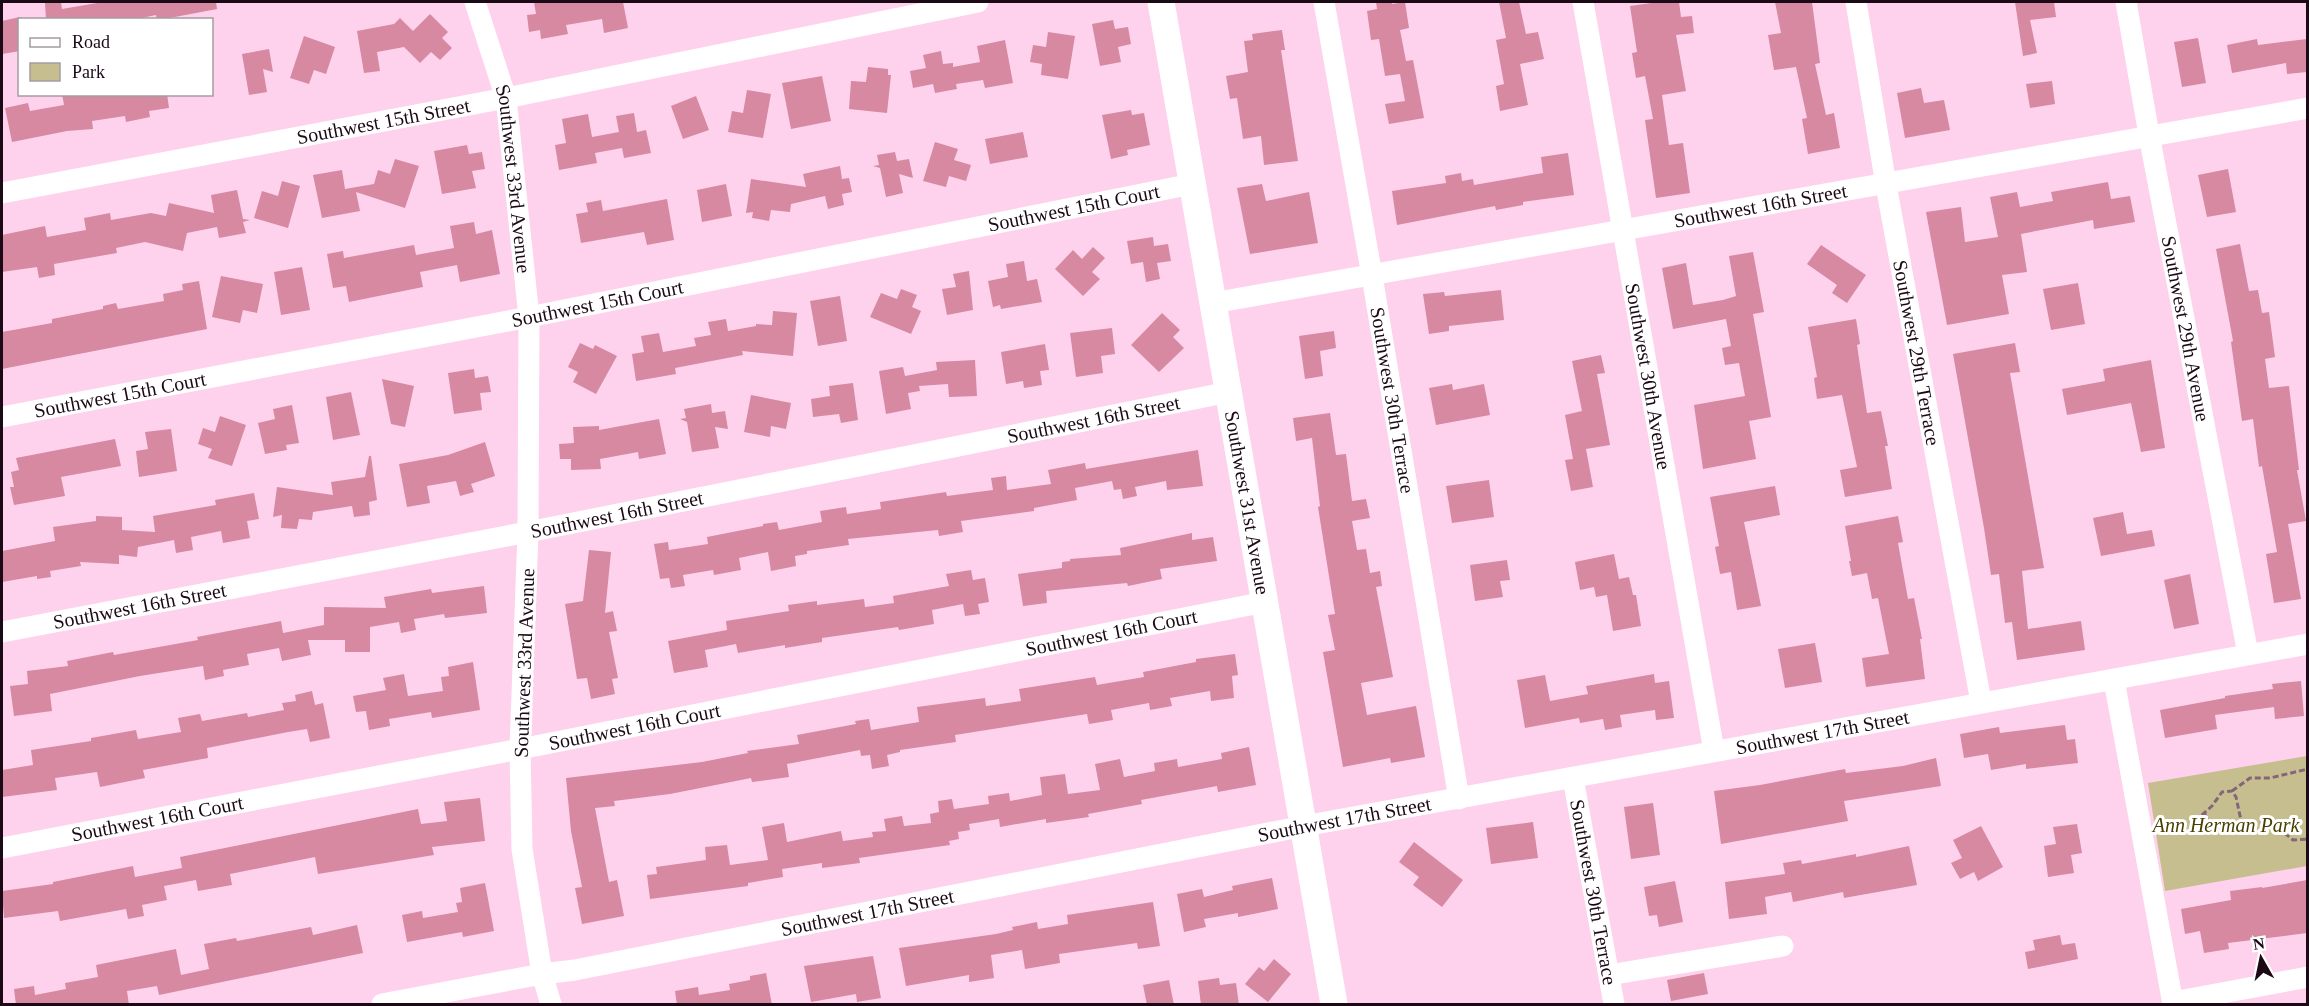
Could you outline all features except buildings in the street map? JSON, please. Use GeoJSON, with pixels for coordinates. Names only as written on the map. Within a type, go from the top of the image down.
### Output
{"type":"FeatureCollection","features":[{"type":"Feature","properties":{"kind":"street","name":"Southwest 33rd Avenue"},"geometry":{"type":"LineString","coordinates":[[475,2],[506,98],[529,316],[528,532],[520,749],[522,849],[542,974],[551,1005]]}},
{"type":"Feature","properties":{"kind":"street","name":"Southwest 15th Street"},"geometry":{"type":"LineString","coordinates":[[2,192],[506,98],[978,2]]}},
{"type":"Feature","properties":{"kind":"street","name":"Southwest 31st Avenue"},"geometry":{"type":"LineString","coordinates":[[1161,2],[1334,1005]]}},
{"type":"Feature","properties":{"kind":"street","name":"Southwest 30th Terrace"},"geometry":{"type":"LineString","coordinates":[[1324,2],[1459,799]]}},
{"type":"Feature","properties":{"kind":"street","name":"Southwest 30th Avenue"},"geometry":{"type":"LineString","coordinates":[[1583,2],[1714,751]]}},
{"type":"Feature","properties":{"kind":"street","name":"Southwest 29th Terrace"},"geometry":{"type":"LineString","coordinates":[[1856,2],[1886,185],[1981,702]]}},
{"type":"Feature","properties":{"kind":"street","name":"Southwest 29th Avenue"},"geometry":{"type":"LineString","coordinates":[[2126,2],[2149,135],[2248,654]]}},
{"type":"Feature","properties":{"kind":"street","name":"Southwest 16th Street"},"geometry":{"type":"LineString","coordinates":[[1213,303],[1886,185],[2149,135],[2307,108]]}},
{"type":"Feature","properties":{"kind":"street","name":"Southwest 15th Court"},"geometry":{"type":"LineString","coordinates":[[2,417],[529,316],[1192,184]]}},
{"type":"Feature","properties":{"kind":"street","name":"Southwest 16th Street"},"geometry":{"type":"LineString","coordinates":[[2,632],[528,532],[1229,392]]}},
{"type":"Feature","properties":{"kind":"street","name":"Southwest 16th Court"},"geometry":{"type":"LineString","coordinates":[[2,848],[520,749],[1265,602]]}},
{"type":"Feature","properties":{"kind":"street","name":"Southwest 17th Street"},"geometry":{"type":"LineString","coordinates":[[382,1005],[542,974],[575,970],[1304,826],[2307,644]]}},
{"type":"Feature","properties":{"kind":"street"},"geometry":{"type":"LineString","coordinates":[[2114,680],[2173,1003],[2307,977]]}},
{"type":"Feature","properties":{"kind":"street","name":"Southwest 30th Terrace"},"geometry":{"type":"LineString","coordinates":[[1573,778],[1614,1005]]}},
{"type":"Feature","properties":{"kind":"street"},"geometry":{"type":"LineString","coordinates":[[1609,975],[1783,946]]}},
{"type":"Feature","properties":{"kind":"path"},"geometry":{"type":"LineString","coordinates":[[2194,821],[2222,792],[2232,791],[2250,778],[2270,778],[2307,769]]}},
{"type":"Feature","properties":{"kind":"path"},"geometry":{"type":"LineString","coordinates":[[2232,791],[2236,797],[2242,825]]}},
{"type":"Feature","properties":{"kind":"path"},"geometry":{"type":"LineString","coordinates":[[2204,813],[2214,829],[2224,830],[2261,823],[2281,830],[2293,840],[2307,839]]}},
{"type":"Feature","properties":{"kind":"green space","name":"Ann Herman Park"},"geometry":{"type":"Polygon","coordinates":[[[2307,756],[2307,866],[2165,891],[2148,783],[2307,756]]]}}]}
